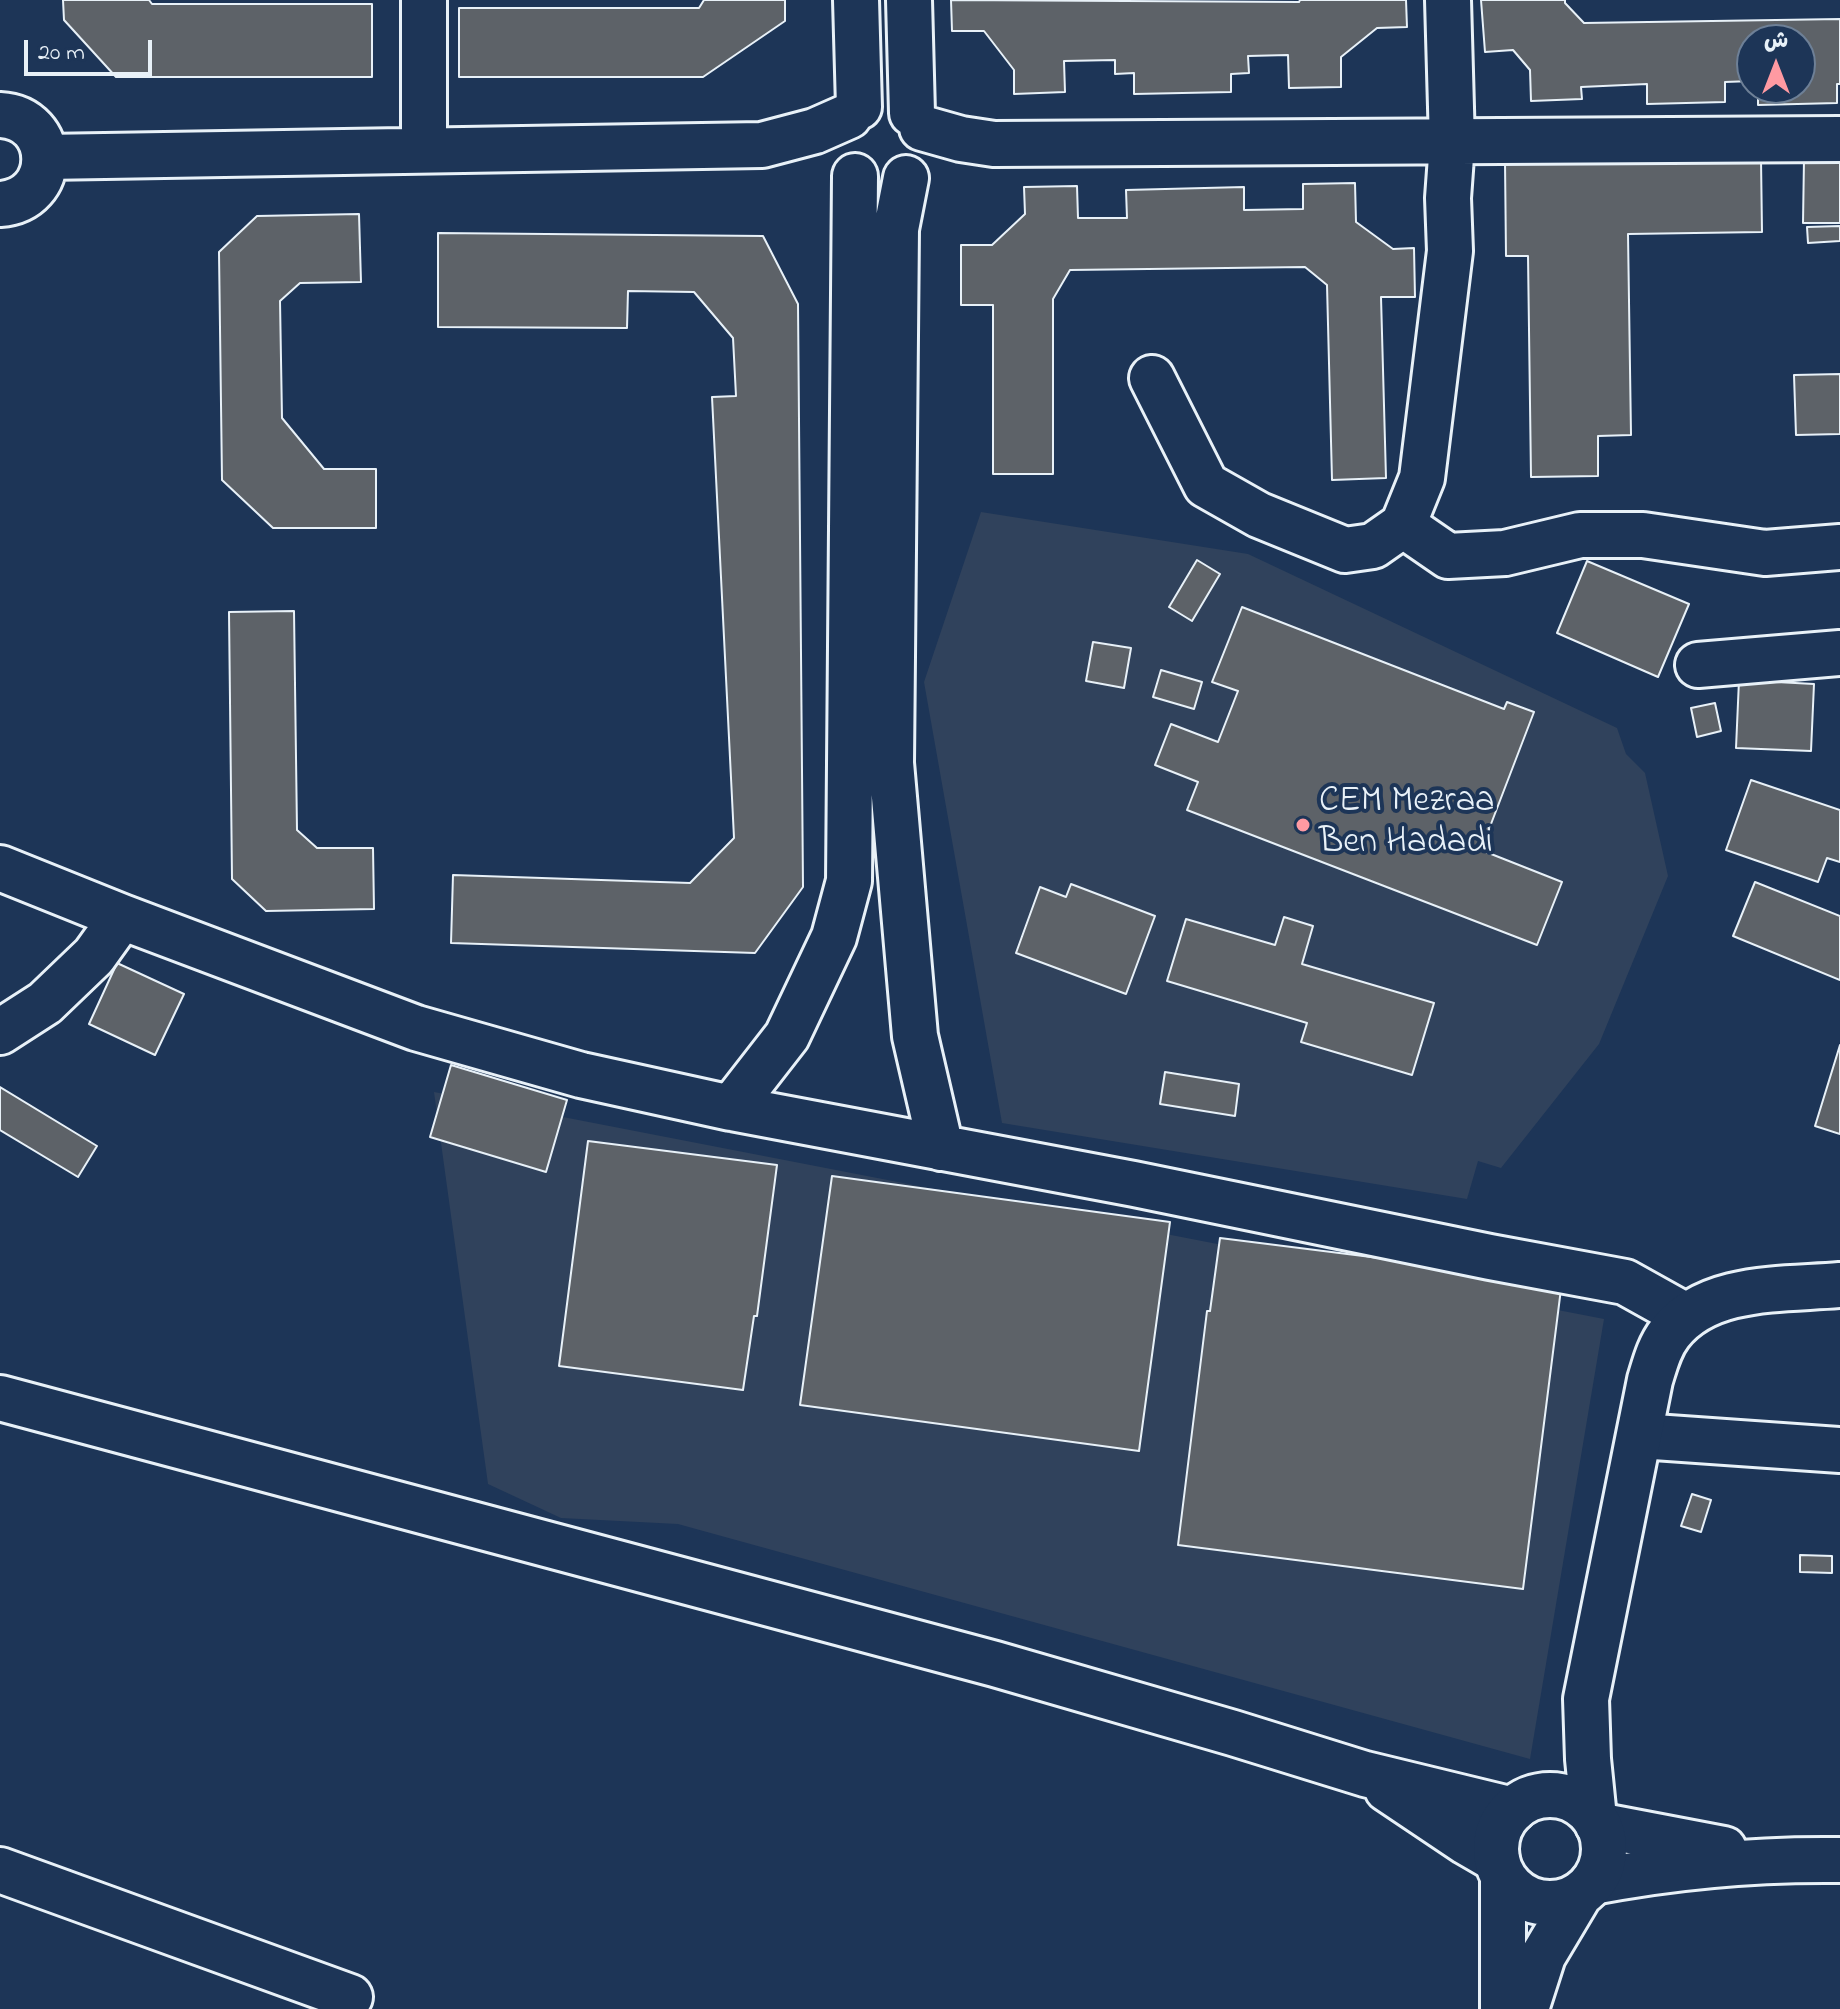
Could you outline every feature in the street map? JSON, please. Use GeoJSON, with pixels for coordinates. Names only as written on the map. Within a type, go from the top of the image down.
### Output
{"type":"FeatureCollection","features":[{"type":"Feature","properties":{"kind":"street"},"geometry":{"type":"LineString","coordinates":[[424,0],[424,150]]}},
{"type":"Feature","properties":{"kind":"street"},"geometry":{"type":"LineString","coordinates":[[45,157],[762,145],[815,131],[854,112],[872,102],[887,101],[900,105],[914,147],[897,183],[865,182],[850,170],[840,152],[843,127],[854,112],[856,0]]}},
{"type":"Feature","properties":{"kind":"street"},"geometry":{"type":"LineString","coordinates":[[909,0],[914,147],[896,229],[891,763],[915,1036],[941,1148]]}},
{"type":"Feature","properties":{"kind":"street"},"geometry":{"type":"LineString","coordinates":[[1152,378],[1206,485],[1259,515],[1345,550],[1373,546],[1403,525],[1422,478],[1450,251],[1448,198],[1452,143],[1448,0]]}},
{"type":"Feature","properties":{"kind":"street"},"geometry":{"type":"LineString","coordinates":[[0,115],[22,121],[34,130],[42,143],[45,157],[38,183],[29,194],[18,201],[0,204]]}},
{"type":"Feature","properties":{"kind":"street"},"geometry":{"type":"LineString","coordinates":[[914,147],[955,158],[994,144],[1840,139]]}},
{"type":"Feature","properties":{"kind":"street"},"geometry":{"type":"LineString","coordinates":[[762,145],[850,170]]}},
{"type":"Feature","properties":{"kind":"street"},"geometry":{"type":"LineString","coordinates":[[731,1108],[787,1036],[834,937],[849,881],[850,170]]}},
{"type":"Feature","properties":{"kind":"street"},"geometry":{"type":"LineString","coordinates":[[1403,525],[1448,556],[1505,553],[1580,535],[1643,535],[1765,553],[1840,547]]}},
{"type":"Feature","properties":{"kind":"street"},"geometry":{"type":"LineString","coordinates":[[1698,665],[1840,653]]}},
{"type":"Feature","properties":{"kind":"street"},"geometry":{"type":"LineString","coordinates":[[0,868],[416,1028],[581,1075],[731,1108],[1625,1282],[1686,1316]]}},
{"type":"Feature","properties":{"kind":"street"},"geometry":{"type":"LineString","coordinates":[[0,1032],[45,1003],[94,956],[122,917]]}},
{"type":"Feature","properties":{"kind":"street"},"geometry":{"type":"LineString","coordinates":[[1503,2009],[1498,1834],[1504,1821],[1561,1753],[1586,1699],[1657,1356],[1669,1334],[1686,1316],[1707,1303],[1730,1295],[1840,1285]]}},
{"type":"Feature","properties":{"kind":"street"},"geometry":{"type":"LineString","coordinates":[[0,1398],[995,1664],[1365,1774],[1520,1805],[1545,1796],[1564,1797],[1580,1805],[1596,1822],[1715,1848],[1786,1859]]}},
{"type":"Feature","properties":{"kind":"street"},"geometry":{"type":"LineString","coordinates":[[1640,1436],[1840,1450]]}},
{"type":"Feature","properties":{"kind":"street"},"geometry":{"type":"LineString","coordinates":[[1526,2009],[1543,1956],[1600,1868],[1604,1854],[1603,1839],[1596,1822],[1588,1759],[1586,1699]]}},
{"type":"Feature","properties":{"kind":"street"},"geometry":{"type":"LineString","coordinates":[[1365,1774],[1500,1868],[1514,1890],[1529,1899],[1547,1903],[1564,1901],[1587,1888],[1640,1873],[1786,1859],[1840,1860]]}},
{"type":"Feature","properties":{"kind":"street"},"geometry":{"type":"LineString","coordinates":[[0,1870],[350,1997]]}},
{"type":"Feature","properties":{"kind":"shaded area","name":"CEM Mezraa Ben Hadadi"},"geometry":{"type":"Polygon","coordinates":[[[981,512],[1248,554],[1617,728],[1626,754],[1645,773],[1668,876],[1599,1044],[1501,1168],[1478,1161],[1467,1199],[1002,1123],[924,682],[981,512]]]}},
{"type":"Feature","properties":{"kind":"shaded area"},"geometry":{"type":"Polygon","coordinates":[[[434,1092],[1604,1319],[1530,1759],[678,1524],[561,1518],[488,1484],[434,1092]]]}},
{"type":"Feature","properties":{"kind":"building"},"geometry":{"type":"Polygon","coordinates":[[[63,0],[149,0],[152,4],[372,4],[372,77],[116,77],[64,20],[63,0]]]}},
{"type":"Feature","properties":{"kind":"building"},"geometry":{"type":"Polygon","coordinates":[[[704,0],[785,0],[785,21],[703,77],[459,77],[459,8],[699,8],[704,0]]]}},
{"type":"Feature","properties":{"kind":"building"},"geometry":{"type":"Polygon","coordinates":[[[951,0],[1406,0],[1407,27],[1377,28],[1341,57],[1341,87],[1289,88],[1288,55],[1248,56],[1249,73],[1231,74],[1231,92],[1134,94],[1134,73],[1115,74],[1115,60],[1064,61],[1065,92],[1014,94],[1014,70],[984,31],[952,31],[951,0]]]}},
{"type":"Feature","properties":{"kind":"building"},"geometry":{"type":"Polygon","coordinates":[[[1481,0],[1565,0],[1584,23],[1840,19],[1837,103],[1816,104],[1816,24],[1736,24],[1736,82],[1725,82],[1725,102],[1647,104],[1647,84],[1581,87],[1582,99],[1531,101],[1530,70],[1513,50],[1485,52],[1481,0]]]}},
{"type":"Feature","properties":{"kind":"building"},"geometry":{"type":"Polygon","coordinates":[[[1761,159],[1762,232],[1628,234],[1631,435],[1598,436],[1598,476],[1531,477],[1528,256],[1506,256],[1505,162],[1761,159]]]}},
{"type":"Feature","properties":{"kind":"building"},"geometry":{"type":"Polygon","coordinates":[[[1804,159],[1840,159],[1840,223],[1803,223],[1804,159]]]}},
{"type":"Feature","properties":{"kind":"building"},"geometry":{"type":"Polygon","coordinates":[[[1355,183],[1356,222],[1393,249],[1414,248],[1415,297],[1381,297],[1386,478],[1332,480],[1327,285],[1305,267],[1070,270],[1053,299],[1053,474],[993,474],[993,305],[961,305],[961,245],[992,245],[1025,214],[1024,187],[1077,186],[1078,218],[1127,218],[1126,190],[1244,187],[1244,210],[1303,209],[1303,184],[1355,183]]]}},
{"type":"Feature","properties":{"kind":"building"},"geometry":{"type":"Polygon","coordinates":[[[359,214],[361,282],[300,283],[280,301],[282,418],[324,469],[376,469],[376,528],[273,528],[222,480],[219,252],[257,216],[359,214]]]}},
{"type":"Feature","properties":{"kind":"building"},"geometry":{"type":"Polygon","coordinates":[[[1840,226],[1840,241],[1808,243],[1807,227],[1840,226]]]}},
{"type":"Feature","properties":{"kind":"building"},"geometry":{"type":"Polygon","coordinates":[[[438,233],[763,236],[798,304],[803,887],[755,953],[451,943],[453,875],[690,883],[734,838],[712,397],[736,396],[733,338],[694,292],[628,291],[627,328],[438,327],[438,233]]]}},
{"type":"Feature","properties":{"kind":"building"},"geometry":{"type":"Polygon","coordinates":[[[1840,374],[1840,434],[1796,435],[1794,375],[1840,374]]]}},
{"type":"Feature","properties":{"kind":"building"},"geometry":{"type":"Polygon","coordinates":[[[1197,560],[1220,574],[1192,621],[1169,607],[1197,560]]]}},
{"type":"Feature","properties":{"kind":"building"},"geometry":{"type":"Polygon","coordinates":[[[1587,561],[1689,604],[1658,677],[1557,633],[1587,561]]]}},
{"type":"Feature","properties":{"kind":"building"},"geometry":{"type":"Polygon","coordinates":[[[1242,607],[1504,709],[1507,702],[1534,712],[1481,850],[1562,882],[1537,945],[1187,810],[1198,782],[1155,765],[1171,724],[1218,742],[1238,691],[1212,682],[1242,607]]]}},
{"type":"Feature","properties":{"kind":"building"},"geometry":{"type":"Polygon","coordinates":[[[294,611],[297,830],[317,848],[373,848],[374,909],[266,911],[232,879],[229,612],[294,611]]]}},
{"type":"Feature","properties":{"kind":"building"},"geometry":{"type":"Polygon","coordinates":[[[1093,642],[1131,648],[1124,688],[1086,681],[1093,642]]]}},
{"type":"Feature","properties":{"kind":"building"},"geometry":{"type":"Polygon","coordinates":[[[1161,670],[1202,682],[1194,709],[1153,697],[1161,670]]]}},
{"type":"Feature","properties":{"kind":"building"},"geometry":{"type":"Polygon","coordinates":[[[1739,680],[1814,684],[1811,751],[1736,748],[1739,680]]]}},
{"type":"Feature","properties":{"kind":"building"},"geometry":{"type":"Polygon","coordinates":[[[1715,703],[1721,731],[1697,737],[1691,708],[1715,703]]]}},
{"type":"Feature","properties":{"kind":"building"},"geometry":{"type":"Polygon","coordinates":[[[1751,780],[1840,810],[1840,862],[1827,858],[1818,882],[1726,850],[1751,780]]]}},
{"type":"Feature","properties":{"kind":"building"},"geometry":{"type":"Polygon","coordinates":[[[1755,882],[1840,916],[1840,980],[1733,936],[1755,882]]]}},
{"type":"Feature","properties":{"kind":"building"},"geometry":{"type":"Polygon","coordinates":[[[1071,884],[1155,916],[1126,994],[1016,953],[1040,887],[1066,897],[1071,884]]]}},
{"type":"Feature","properties":{"kind":"building"},"geometry":{"type":"Polygon","coordinates":[[[1284,917],[1313,926],[1302,964],[1434,1003],[1412,1075],[1301,1042],[1307,1023],[1167,981],[1186,919],[1275,945],[1284,917]]]}},
{"type":"Feature","properties":{"kind":"building"},"geometry":{"type":"Polygon","coordinates":[[[117,963],[184,994],[155,1055],[89,1024],[117,963]]]}},
{"type":"Feature","properties":{"kind":"building"},"geometry":{"type":"Polygon","coordinates":[[[1840,1045],[1840,1134],[1815,1126],[1840,1045]]]}},
{"type":"Feature","properties":{"kind":"building"},"geometry":{"type":"Polygon","coordinates":[[[451,1065],[567,1100],[546,1172],[430,1137],[451,1065]]]}},
{"type":"Feature","properties":{"kind":"building"},"geometry":{"type":"Polygon","coordinates":[[[1165,1072],[1239,1084],[1235,1116],[1160,1104],[1165,1072]]]}},
{"type":"Feature","properties":{"kind":"building"},"geometry":{"type":"Polygon","coordinates":[[[0,1087],[97,1146],[78,1177],[0,1130],[0,1087]]]}},
{"type":"Feature","properties":{"kind":"building"},"geometry":{"type":"Polygon","coordinates":[[[588,1141],[777,1165],[757,1316],[754,1316],[743,1390],[559,1366],[588,1141]]]}},
{"type":"Feature","properties":{"kind":"building"},"geometry":{"type":"Polygon","coordinates":[[[832,1176],[1170,1222],[1139,1451],[800,1405],[832,1176]]]}},
{"type":"Feature","properties":{"kind":"building"},"geometry":{"type":"Polygon","coordinates":[[[1220,1238],[1562,1281],[1523,1589],[1178,1545],[1207,1311],[1210,1311],[1220,1238]]]}},
{"type":"Feature","properties":{"kind":"building"},"geometry":{"type":"Polygon","coordinates":[[[1692,1494],[1711,1500],[1701,1532],[1681,1526],[1692,1494]]]}},
{"type":"Feature","properties":{"kind":"building"},"geometry":{"type":"Polygon","coordinates":[[[1800,1555],[1832,1556],[1832,1573],[1800,1572],[1800,1555]]]}},
{"type":"Feature","properties":{"kind":"place","name":"CEM Mezraa Ben Hadadi"},"geometry":{"type":"Point","coordinates":[1303,825]}}]}
